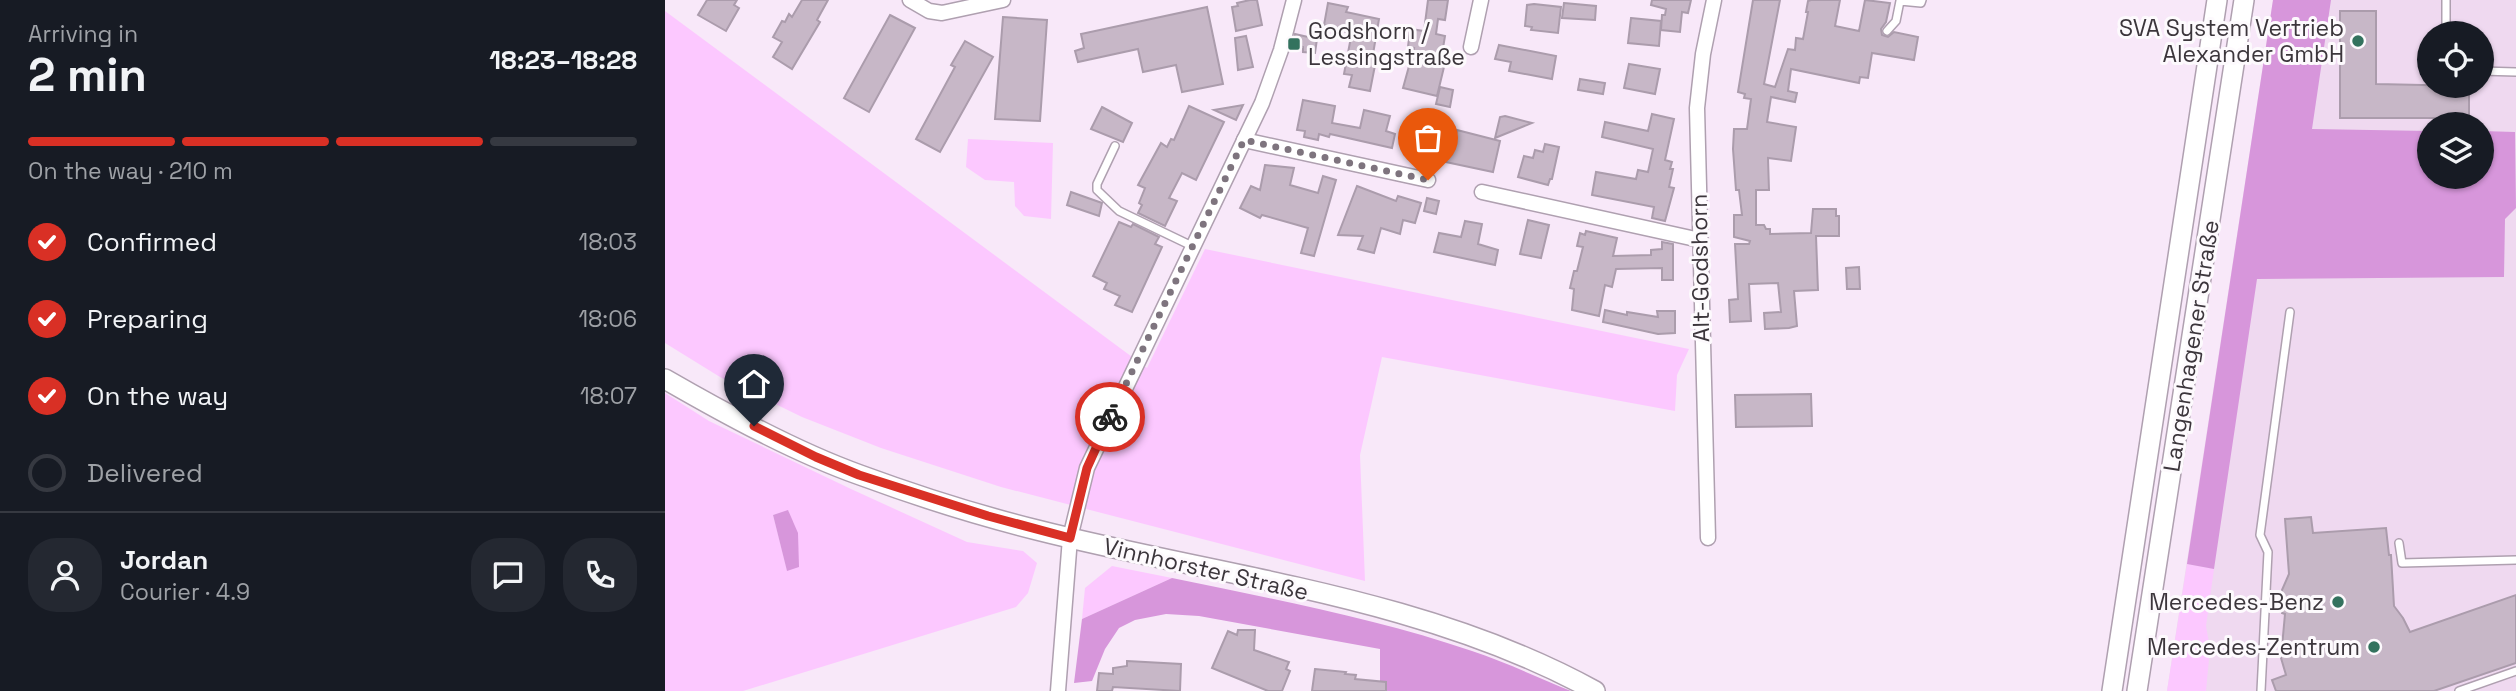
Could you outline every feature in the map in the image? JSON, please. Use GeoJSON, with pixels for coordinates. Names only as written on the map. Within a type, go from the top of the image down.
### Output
{"type":"FeatureCollection","features":[{"type":"Feature","properties":{"kind":"main road","name":"Langenhagener Straße"},"geometry":{"type":"LineString","coordinates":[[2112,691],[2217,0]]}},
{"type":"Feature","properties":{"kind":"main road","name":"Langenhagener Straße"},"geometry":{"type":"LineString","coordinates":[[2137,691],[2244,0]]}},
{"type":"Feature","properties":{"kind":"main road","name":"Vinnhorster Straße"},"geometry":{"type":"LineString","coordinates":[[665,379],[816,457],[859,475],[988,516],[1070,538],[1432,623],[1535,661],[1595,691]]}},
{"type":"Feature","properties":{"kind":"street"},"geometry":{"type":"LineString","coordinates":[[910,0],[929,11],[942,13],[1003,0]]}},
{"type":"Feature","properties":{"kind":"street"},"geometry":{"type":"LineString","coordinates":[[1058,691],[1064,587],[1070,538],[1087,468],[1262,103],[1281,50],[1294,0]]}},
{"type":"Feature","properties":{"kind":"street"},"geometry":{"type":"LineString","coordinates":[[1471,47],[1481,0]]}},
{"type":"Feature","properties":{"kind":"street","name":"Alt-Godshorn"},"geometry":{"type":"LineString","coordinates":[[1708,538],[1697,108],[1703,54],[1714,0]]}},
{"type":"Feature","properties":{"kind":"street"},"geometry":{"type":"LineString","coordinates":[[1244,140],[1428,180]]}},
{"type":"Feature","properties":{"kind":"street"},"geometry":{"type":"LineString","coordinates":[[1482,192],[1700,240]]}},
{"type":"Feature","properties":{"kind":"lane"},"geometry":{"type":"LineString","coordinates":[[1887,31],[1896,21],[1900,1],[1921,3],[1921,0]]}},
{"type":"Feature","properties":{"kind":"lane"},"geometry":{"type":"LineString","coordinates":[[2446,21],[2447,0]]}},
{"type":"Feature","properties":{"kind":"lane"},"geometry":{"type":"LineString","coordinates":[[2494,71],[2516,72]]}},
{"type":"Feature","properties":{"kind":"lane"},"geometry":{"type":"LineString","coordinates":[[1115,146],[1097,184],[1097,190],[1119,211],[1192,246]]}},
{"type":"Feature","properties":{"kind":"lane"},"geometry":{"type":"LineString","coordinates":[[2261,691],[2268,552],[2260,535],[2290,313]]}},
{"type":"Feature","properties":{"kind":"lane"},"geometry":{"type":"LineString","coordinates":[[2399,543],[2402,563],[2516,560]]}},
{"type":"Feature","properties":{"kind":"lane"},"geometry":{"type":"LineString","coordinates":[[2459,691],[2516,671]]}},
{"type":"Feature","properties":{"kind":"shaded area"},"geometry":{"type":"Polygon","coordinates":[[[2273,0],[2516,0],[2516,691],[2167,691],[2273,0]]]}},
{"type":"Feature","properties":{"kind":"shaded area"},"geometry":{"type":"Polygon","coordinates":[[[2273,0],[2331,0],[2312,129],[2417,131],[2417,189],[2494,189],[2494,131],[2515,132],[2516,208],[2505,219],[2504,277],[2257,279],[2214,569],[2187,564],[2273,0]]]}},
{"type":"Feature","properties":{"kind":"shaded area"},"geometry":{"type":"Polygon","coordinates":[[[665,11],[1147,368],[1205,249],[1689,349],[1677,375],[1675,411],[1382,357],[1360,455],[1365,581],[1001,487],[881,448],[802,417],[720,377],[665,343],[665,11]]]}},
{"type":"Feature","properties":{"kind":"shaded area"},"geometry":{"type":"Polygon","coordinates":[[[968,139],[1053,143],[1051,219],[1024,216],[1015,206],[1014,182],[985,180],[966,167],[968,139]]]}},
{"type":"Feature","properties":{"kind":"shaded area"},"geometry":{"type":"Polygon","coordinates":[[[665,393],[709,421],[851,489],[967,542],[1023,551],[1037,563],[1028,593],[1016,607],[743,691],[665,691],[665,393]],[[789,511],[773,515],[787,570],[789,511]]]}},
{"type":"Feature","properties":{"kind":"shaded area"},"geometry":{"type":"Polygon","coordinates":[[[788,510],[798,533],[799,567],[787,571],[773,515],[788,510]]]}},
{"type":"Feature","properties":{"kind":"shaded area"},"geometry":{"type":"Polygon","coordinates":[[[2187,564],[2214,569],[2206,626],[2210,648],[2206,691],[2167,691],[2187,564]]]}},
{"type":"Feature","properties":{"kind":"shaded area"},"geometry":{"type":"Polygon","coordinates":[[[1112,566],[1172,578],[1082,619],[1085,588],[1112,566]]]}},
{"type":"Feature","properties":{"kind":"shaded area"},"geometry":{"type":"Polygon","coordinates":[[[1172,578],[1323,610],[1435,639],[1485,655],[1571,691],[1380,691],[1380,649],[1199,616],[1166,614],[1135,620],[1119,628],[1105,649],[1092,681],[1074,683],[1082,619],[1172,578]]]}},
{"type":"Feature","properties":{"kind":"building"},"geometry":{"type":"Polygon","coordinates":[[[707,0],[737,0],[734,5],[739,8],[726,31],[698,15],[707,0]]]}},
{"type":"Feature","properties":{"kind":"building"},"geometry":{"type":"Polygon","coordinates":[[[802,0],[828,0],[817,20],[820,22],[792,69],[773,57],[782,42],[773,37],[782,21],[785,22],[789,14],[792,17],[802,0]]]}},
{"type":"Feature","properties":{"kind":"building"},"geometry":{"type":"Polygon","coordinates":[[[1257,0],[1262,25],[1236,31],[1232,7],[1257,0]]]}},
{"type":"Feature","properties":{"kind":"building"},"geometry":{"type":"Polygon","coordinates":[[[1428,0],[1448,0],[1445,20],[1438,19],[1436,34],[1445,36],[1440,66],[1444,67],[1437,96],[1403,88],[1414,48],[1408,47],[1410,29],[1424,31],[1428,0]]]}},
{"type":"Feature","properties":{"kind":"building"},"geometry":{"type":"Polygon","coordinates":[[[1652,0],[1691,0],[1688,13],[1682,12],[1680,32],[1661,30],[1662,15],[1665,15],[1666,9],[1651,5],[1652,0]]]}},
{"type":"Feature","properties":{"kind":"building"},"geometry":{"type":"Polygon","coordinates":[[[1753,0],[1780,0],[1764,84],[1775,87],[1788,49],[1795,50],[1796,38],[1803,39],[1808,1],[1840,0],[1835,26],[1859,31],[1865,0],[1890,3],[1886,22],[1881,29],[1882,35],[1888,37],[1894,32],[1918,37],[1914,60],[1872,53],[1868,78],[1860,77],[1859,83],[1791,69],[1788,91],[1797,93],[1795,102],[1771,97],[1767,122],[1796,127],[1791,161],[1768,158],[1769,190],[1756,190],[1756,225],[1764,225],[1766,229],[1770,229],[1770,234],[1811,233],[1813,209],[1836,209],[1836,216],[1839,216],[1839,236],[1816,236],[1818,290],[1794,291],[1797,326],[1789,328],[1765,329],[1764,313],[1781,312],[1778,283],[1749,284],[1751,321],[1730,322],[1729,300],[1738,299],[1735,244],[1749,244],[1750,241],[1734,237],[1734,215],[1742,215],[1739,190],[1736,190],[1733,149],[1734,129],[1747,129],[1751,99],[1744,98],[1745,94],[1738,92],[1753,0]]]}},
{"type":"Feature","properties":{"kind":"building"},"geometry":{"type":"Polygon","coordinates":[[[1328,3],[1348,7],[1346,12],[1379,19],[1373,54],[1377,55],[1370,91],[1349,87],[1352,75],[1344,74],[1350,33],[1324,25],[1328,3]]]}},
{"type":"Feature","properties":{"kind":"building"},"geometry":{"type":"Polygon","coordinates":[[[1564,3],[1596,6],[1595,20],[1562,18],[1564,3]]]}},
{"type":"Feature","properties":{"kind":"building"},"geometry":{"type":"Polygon","coordinates":[[[1527,5],[1561,7],[1558,33],[1531,30],[1532,27],[1525,26],[1527,5]]]}},
{"type":"Feature","properties":{"kind":"building"},"geometry":{"type":"Polygon","coordinates":[[[1207,7],[1223,84],[1182,92],[1176,65],[1143,72],[1138,49],[1078,62],[1075,51],[1084,48],[1081,34],[1207,7]]]}},
{"type":"Feature","properties":{"kind":"building","name":"SVA System Vertrieb Alexander GmbH"},"geometry":{"type":"Polygon","coordinates":[[[2340,11],[2376,11],[2376,84],[2417,85],[2417,98],[2469,98],[2469,112],[2417,112],[2417,118],[2340,118],[2340,11]]]}},
{"type":"Feature","properties":{"kind":"building"},"geometry":{"type":"Polygon","coordinates":[[[890,15],[915,28],[869,112],[844,98],[890,15]]]}},
{"type":"Feature","properties":{"kind":"building"},"geometry":{"type":"Polygon","coordinates":[[[1003,17],[1047,20],[1040,121],[995,119],[1003,17]]]}},
{"type":"Feature","properties":{"kind":"building"},"geometry":{"type":"Polygon","coordinates":[[[1631,18],[1661,21],[1659,46],[1628,43],[1631,18]]]}},
{"type":"Feature","properties":{"kind":"building"},"geometry":{"type":"Polygon","coordinates":[[[1295,34],[1317,39],[1315,53],[1303,52],[1303,47],[1292,44],[1295,34]]]}},
{"type":"Feature","properties":{"kind":"building"},"geometry":{"type":"Polygon","coordinates":[[[1246,36],[1253,67],[1238,70],[1235,38],[1246,36]]]}},
{"type":"Feature","properties":{"kind":"building"},"geometry":{"type":"Polygon","coordinates":[[[965,41],[993,57],[940,152],[916,139],[955,67],[951,65],[965,41]]]}},
{"type":"Feature","properties":{"kind":"building"},"geometry":{"type":"Polygon","coordinates":[[[1499,45],[1556,56],[1552,79],[1509,71],[1511,62],[1495,59],[1499,45]]]}},
{"type":"Feature","properties":{"kind":"building"},"geometry":{"type":"Polygon","coordinates":[[[1629,64],[1660,69],[1655,94],[1624,88],[1629,64]]]}},
{"type":"Feature","properties":{"kind":"building"},"geometry":{"type":"Polygon","coordinates":[[[1580,79],[1605,83],[1603,94],[1578,90],[1580,79]]]}},
{"type":"Feature","properties":{"kind":"building"},"geometry":{"type":"Polygon","coordinates":[[[1440,87],[1453,90],[1450,107],[1436,104],[1440,87]]]}},
{"type":"Feature","properties":{"kind":"building"},"geometry":{"type":"Polygon","coordinates":[[[1303,100],[1335,106],[1332,123],[1360,128],[1364,110],[1390,116],[1386,131],[1395,134],[1392,148],[1330,134],[1329,137],[1319,134],[1318,140],[1304,137],[1305,131],[1297,130],[1303,100]]]}},
{"type":"Feature","properties":{"kind":"building"},"geometry":{"type":"Polygon","coordinates":[[[1243,105],[1236,120],[1214,110],[1243,105]]]}},
{"type":"Feature","properties":{"kind":"building"},"geometry":{"type":"Polygon","coordinates":[[[1189,106],[1224,122],[1196,180],[1182,173],[1169,198],[1177,201],[1165,226],[1138,213],[1145,188],[1138,185],[1161,143],[1167,147],[1171,139],[1174,140],[1189,106]]]}},
{"type":"Feature","properties":{"kind":"building"},"geometry":{"type":"Polygon","coordinates":[[[1102,107],[1132,123],[1123,142],[1091,129],[1102,107]]]}},
{"type":"Feature","properties":{"kind":"building"},"geometry":{"type":"Polygon","coordinates":[[[1652,114],[1674,119],[1665,160],[1672,162],[1669,187],[1674,188],[1665,221],[1652,218],[1654,207],[1592,195],[1596,172],[1636,179],[1638,170],[1648,172],[1653,149],[1602,137],[1605,122],[1648,131],[1652,114]]]}},
{"type":"Feature","properties":{"kind":"building"},"geometry":{"type":"Polygon","coordinates":[[[1500,117],[1532,123],[1495,138],[1500,117]]]}},
{"type":"Feature","properties":{"kind":"building"},"geometry":{"type":"Polygon","coordinates":[[[1457,130],[1500,141],[1493,172],[1441,161],[1446,149],[1452,151],[1457,130]]]}},
{"type":"Feature","properties":{"kind":"building"},"geometry":{"type":"Polygon","coordinates":[[[1545,144],[1559,147],[1552,179],[1548,185],[1518,177],[1524,156],[1533,158],[1535,150],[1543,152],[1545,144]]]}},
{"type":"Feature","properties":{"kind":"building"},"geometry":{"type":"Polygon","coordinates":[[[1265,165],[1294,168],[1290,185],[1318,193],[1323,176],[1336,180],[1314,256],[1301,253],[1308,228],[1262,215],[1260,218],[1240,208],[1251,186],[1260,190],[1265,165]]]}},
{"type":"Feature","properties":{"kind":"building"},"geometry":{"type":"Polygon","coordinates":[[[1357,186],[1396,201],[1398,196],[1421,203],[1415,223],[1403,220],[1400,234],[1381,228],[1374,253],[1358,249],[1363,236],[1338,235],[1357,186]]]}},
{"type":"Feature","properties":{"kind":"building"},"geometry":{"type":"Polygon","coordinates":[[[1071,192],[1102,203],[1099,216],[1067,205],[1071,192]]]}},
{"type":"Feature","properties":{"kind":"building"},"geometry":{"type":"Polygon","coordinates":[[[1427,198],[1439,201],[1436,214],[1424,211],[1427,198]]]}},
{"type":"Feature","properties":{"kind":"building"},"geometry":{"type":"Polygon","coordinates":[[[1528,220],[1549,225],[1541,258],[1520,254],[1528,220]]]}},
{"type":"Feature","properties":{"kind":"building"},"geometry":{"type":"Polygon","coordinates":[[[1465,221],[1482,224],[1478,244],[1498,250],[1495,265],[1434,252],[1439,233],[1461,237],[1465,221]]]}},
{"type":"Feature","properties":{"kind":"building"},"geometry":{"type":"Polygon","coordinates":[[[1119,222],[1131,227],[1133,224],[1159,237],[1155,244],[1162,247],[1132,312],[1115,305],[1120,296],[1104,289],[1107,283],[1093,276],[1119,222]]]}},
{"type":"Feature","properties":{"kind":"building"},"geometry":{"type":"Polygon","coordinates":[[[1586,231],[1617,238],[1613,256],[1651,255],[1651,250],[1662,249],[1662,242],[1673,244],[1673,280],[1662,280],[1662,268],[1616,269],[1612,287],[1605,285],[1599,316],[1572,310],[1574,289],[1570,288],[1583,247],[1577,246],[1580,233],[1585,235],[1586,231]]]}},
{"type":"Feature","properties":{"kind":"building"},"geometry":{"type":"Polygon","coordinates":[[[1859,267],[1860,289],[1847,289],[1846,268],[1859,267]]]}},
{"type":"Feature","properties":{"kind":"building"},"geometry":{"type":"Polygon","coordinates":[[[1605,310],[1658,317],[1657,311],[1675,311],[1675,333],[1658,334],[1603,322],[1605,310]]]}},
{"type":"Feature","properties":{"kind":"building"},"geometry":{"type":"Polygon","coordinates":[[[1811,394],[1812,426],[1736,427],[1735,395],[1811,394]]]}},
{"type":"Feature","properties":{"kind":"building","name":"Mercedes-Benz"},"geometry":{"type":"Polygon","coordinates":[[[2311,517],[2313,533],[2386,528],[2391,555],[2394,606],[2410,632],[2516,595],[2516,663],[2434,691],[2276,691],[2272,680],[2286,675],[2281,658],[2285,614],[2282,613],[2282,590],[2289,574],[2285,519],[2311,517]]]}},
{"type":"Feature","properties":{"kind":"building"},"geometry":{"type":"Polygon","coordinates":[[[1238,630],[1255,630],[1254,650],[1289,662],[1286,669],[1290,671],[1282,691],[1268,691],[1212,668],[1228,631],[1237,635],[1238,630]]]}},
{"type":"Feature","properties":{"kind":"building"},"geometry":{"type":"Polygon","coordinates":[[[1127,661],[1181,664],[1180,691],[1113,687],[1112,691],[1097,691],[1099,673],[1113,674],[1113,668],[1127,666],[1127,661]]]}},
{"type":"Feature","properties":{"kind":"building"},"geometry":{"type":"Polygon","coordinates":[[[1315,669],[1346,672],[1345,674],[1356,675],[1355,679],[1386,682],[1386,691],[1312,691],[1315,669]]]}},
{"type":"Feature","properties":{"kind":"way so far"},"geometry":{"type":"LineString","coordinates":[[1110,417],[1244,140],[1428,180]]}},
{"type":"Feature","properties":{"kind":"place","name":"SVA System Vertrieb Alexander GmbH"},"geometry":{"type":"Point","coordinates":[2358,41]}},
{"type":"Feature","properties":{"kind":"place","name":"Godshorn / Lessingstraße"},"geometry":{"type":"Point","coordinates":[1294,44]}},
{"type":"Feature","properties":{"kind":"place","name":"Mercedes-Benz"},"geometry":{"type":"Point","coordinates":[2338,602]}},
{"type":"Feature","properties":{"kind":"place","name":"Mercedes-Zentrum"},"geometry":{"type":"Point","coordinates":[2374,647]}},
{"type":"Feature","properties":{"kind":"route"},"geometry":{"type":"LineString","coordinates":[[754,426],[859,475],[988,516],[1070,538],[1077,500],[1087,468],[1110,417]]}}]}
